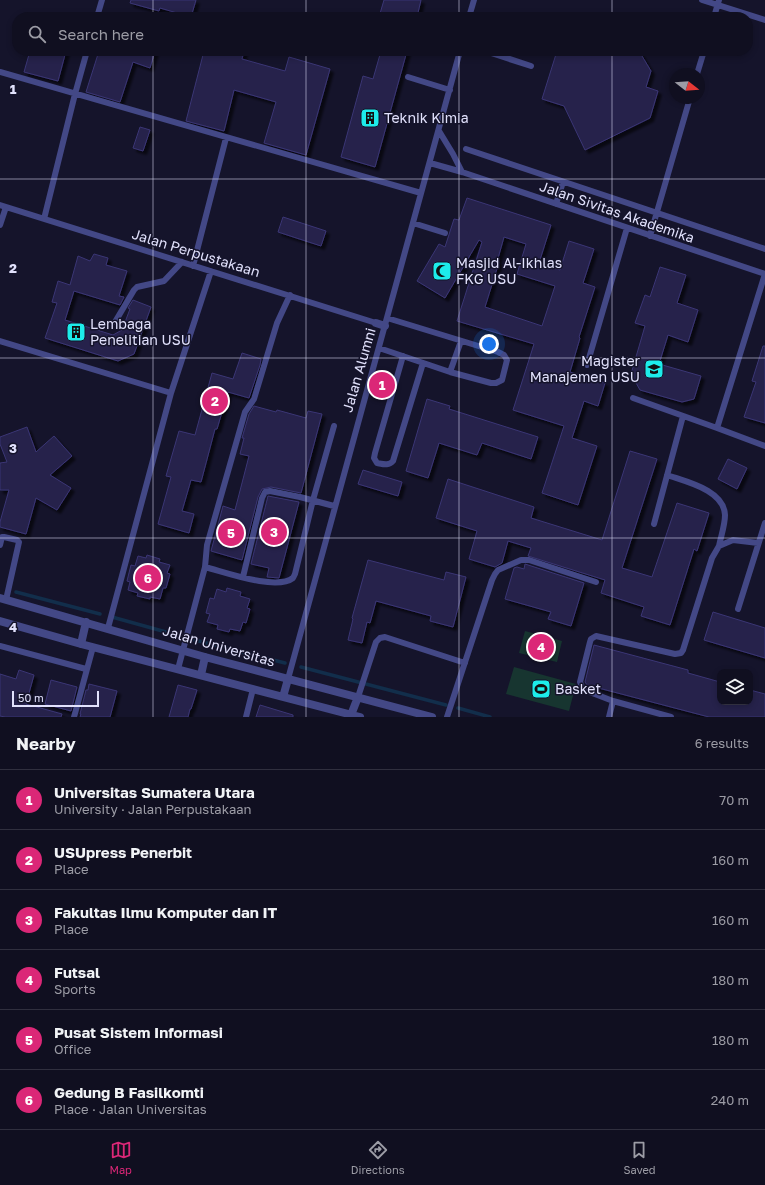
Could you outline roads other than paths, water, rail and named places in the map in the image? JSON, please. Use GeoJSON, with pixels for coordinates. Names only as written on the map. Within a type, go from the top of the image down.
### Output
{"type":"FeatureCollection","features":[{"type":"Feature","properties":{"kind":"street","name":"Jalan Perpustakaan"},"geometry":{"type":"LineString","coordinates":[[376,322],[386,322]]}},
{"type":"Feature","properties":{"kind":"street","name":"Jalan Universitas"},"geometry":{"type":"LineString","coordinates":[[3,599],[182,650],[432,717]]}},
{"type":"Feature","properties":{"kind":"street"},"geometry":{"type":"LineString","coordinates":[[0,621],[81,644],[360,717]]}},
{"type":"Feature","properties":{"kind":"street"},"geometry":{"type":"LineString","coordinates":[[81,644],[86,622]]}},
{"type":"Feature","properties":{"kind":"street"},"geometry":{"type":"LineString","coordinates":[[201,675],[205,656]]}},
{"type":"Feature","properties":{"kind":"street","name":"Jalan Alumni"},"geometry":{"type":"LineString","coordinates":[[283,697],[288,679]]}},
{"type":"Feature","properties":{"kind":"street"},"geometry":{"type":"LineString","coordinates":[[352,715],[358,697]]}},
{"type":"Feature","properties":{"kind":"lane"},"geometry":{"type":"LineString","coordinates":[[98,12],[102,0]]}},
{"type":"Feature","properties":{"kind":"lane"},"geometry":{"type":"LineString","coordinates":[[470,12],[474,0]]}},
{"type":"Feature","properties":{"kind":"lane"},"geometry":{"type":"LineString","coordinates":[[702,0],[718,3],[743,12]]}},
{"type":"Feature","properties":{"kind":"lane"},"geometry":{"type":"LineString","coordinates":[[753,16],[765,20]]}},
{"type":"Feature","properties":{"kind":"lane"},"geometry":{"type":"LineString","coordinates":[[44,219],[86,56]]}},
{"type":"Feature","properties":{"kind":"lane","name":"Jalan Alumni"},"geometry":{"type":"LineString","coordinates":[[288,679],[334,506],[459,56]]}},
{"type":"Feature","properties":{"kind":"lane"},"geometry":{"type":"LineString","coordinates":[[500,56],[531,66]]}},
{"type":"Feature","properties":{"kind":"lane"},"geometry":{"type":"LineString","coordinates":[[699,68],[702,56]]}},
{"type":"Feature","properties":{"kind":"lane"},"geometry":{"type":"LineString","coordinates":[[0,72],[421,193]]}},
{"type":"Feature","properties":{"kind":"lane"},"geometry":{"type":"LineString","coordinates":[[408,77],[450,90]]}},
{"type":"Feature","properties":{"kind":"lane"},"geometry":{"type":"LineString","coordinates":[[650,236],[688,104]]}},
{"type":"Feature","properties":{"kind":"lane"},"geometry":{"type":"LineString","coordinates":[[439,131],[462,172]]}},
{"type":"Feature","properties":{"kind":"lane"},"geometry":{"type":"LineString","coordinates":[[193,266],[226,138]]}},
{"type":"Feature","properties":{"kind":"lane"},"geometry":{"type":"LineString","coordinates":[[466,150],[765,249]]}},
{"type":"Feature","properties":{"kind":"lane","name":"Jalan Sivitas Akademika"},"geometry":{"type":"LineString","coordinates":[[430,163],[462,172],[765,274]]}},
{"type":"Feature","properties":{"kind":"lane"},"geometry":{"type":"LineString","coordinates":[[556,204],[564,182]]}},
{"type":"Feature","properties":{"kind":"lane"},"geometry":{"type":"LineString","coordinates":[[0,225],[3,206]]}},
{"type":"Feature","properties":{"kind":"lane","name":"Jalan Perpustakaan"},"geometry":{"type":"LineString","coordinates":[[3,206],[376,322]]}},
{"type":"Feature","properties":{"kind":"lane"},"geometry":{"type":"LineString","coordinates":[[413,223],[445,233]]}},
{"type":"Feature","properties":{"kind":"lane"},"geometry":{"type":"LineString","coordinates":[[587,365],[627,228]]}},
{"type":"Feature","properties":{"kind":"lane"},"geometry":{"type":"LineString","coordinates":[[115,322],[137,287],[164,281],[182,262]]}},
{"type":"Feature","properties":{"kind":"lane"},"geometry":{"type":"LineString","coordinates":[[108,628],[171,393],[211,271]]}},
{"type":"Feature","properties":{"kind":"lane"},"geometry":{"type":"LineString","coordinates":[[717,428],[765,274]]}},
{"type":"Feature","properties":{"kind":"lane"},"geometry":{"type":"LineString","coordinates":[[178,669],[205,567],[207,545],[245,412],[254,398],[278,323],[290,295]]}},
{"type":"Feature","properties":{"kind":"lane"},"geometry":{"type":"LineString","coordinates":[[379,348],[450,372],[491,383],[496,383],[502,380],[506,360],[504,355],[498,352],[386,322]]}},
{"type":"Feature","properties":{"kind":"lane"},"geometry":{"type":"LineString","coordinates":[[0,341],[171,393]]}},
{"type":"Feature","properties":{"kind":"lane"},"geometry":{"type":"LineString","coordinates":[[450,372],[461,341]]}},
{"type":"Feature","properties":{"kind":"lane"},"geometry":{"type":"LineString","coordinates":[[403,356],[375,453],[374,458],[377,463],[390,464],[393,460],[423,363]]}},
{"type":"Feature","properties":{"kind":"lane"},"geometry":{"type":"LineString","coordinates":[[633,398],[765,446]]}},
{"type":"Feature","properties":{"kind":"lane"},"geometry":{"type":"LineString","coordinates":[[654,524],[683,416]]}},
{"type":"Feature","properties":{"kind":"lane"},"geometry":{"type":"LineString","coordinates":[[205,567],[266,582],[281,583],[293,578],[296,574],[313,500],[334,426]]}},
{"type":"Feature","properties":{"kind":"lane"},"geometry":{"type":"LineString","coordinates":[[667,475],[703,489],[717,497],[723,505],[725,516],[719,546],[712,558],[684,650],[681,653],[675,654],[596,636],[592,639],[580,682],[582,687],[587,691],[613,701],[672,717]]}},
{"type":"Feature","properties":{"kind":"lane"},"geometry":{"type":"LineString","coordinates":[[243,577],[262,498],[265,492],[270,491],[334,506]]}},
{"type":"Feature","properties":{"kind":"lane"},"geometry":{"type":"LineString","coordinates":[[738,609],[765,523]]}},
{"type":"Feature","properties":{"kind":"lane"},"geometry":{"type":"LineString","coordinates":[[0,546],[2,537],[4,536],[19,542],[3,599]]}},
{"type":"Feature","properties":{"kind":"lane"},"geometry":{"type":"LineString","coordinates":[[719,546],[733,540],[758,543]]}},
{"type":"Feature","properties":{"kind":"lane"},"geometry":{"type":"LineString","coordinates":[[448,717],[492,580],[498,570],[517,561],[528,560],[596,582]]}},
{"type":"Feature","properties":{"kind":"lane"},"geometry":{"type":"LineString","coordinates":[[358,697],[376,642],[380,638],[385,637],[465,663]]}},
{"type":"Feature","properties":{"kind":"lane"},"geometry":{"type":"LineString","coordinates":[[0,646],[86,669]]}},
{"type":"Feature","properties":{"kind":"lane"},"geometry":{"type":"LineString","coordinates":[[74,717],[93,647]]}},
{"type":"Feature","properties":{"kind":"lane"},"geometry":{"type":"LineString","coordinates":[[246,717],[253,689]]}},
{"type":"Feature","properties":{"kind":"lane"},"geometry":{"type":"LineString","coordinates":[[609,717],[613,701]]}},
{"type":"Feature","properties":{"kind":"waterway"},"geometry":{"type":"LineString","coordinates":[[16,592],[100,614]]}},
{"type":"Feature","properties":{"kind":"waterway"},"geometry":{"type":"LineString","coordinates":[[112,617],[166,632]]}},
{"type":"Feature","properties":{"kind":"waterway"},"geometry":{"type":"LineString","coordinates":[[187,638],[285,663]]}},
{"type":"Feature","properties":{"kind":"waterway"},"geometry":{"type":"LineString","coordinates":[[301,667],[446,705]]}},
{"type":"Feature","properties":{"kind":"waterway"},"geometry":{"type":"LineString","coordinates":[[458,708],[490,717]]}},
{"type":"Feature","properties":{"kind":"place","name":"Teknik Kimia"},"geometry":{"type":"Point","coordinates":[370,118]}},
{"type":"Feature","properties":{"kind":"place","name":"Masjid Al-Ikhlas FKG USU"},"geometry":{"type":"Point","coordinates":[442,271]}},
{"type":"Feature","properties":{"kind":"place","name":"Lembaga Penelitian USU"},"geometry":{"type":"Point","coordinates":[76,332]}},
{"type":"Feature","properties":{"kind":"place","name":"Magister Manajemen USU"},"geometry":{"type":"Point","coordinates":[654,369]}},
{"type":"Feature","properties":{"kind":"place","name":"Universitas Sumatera Utara"},"geometry":{"type":"Point","coordinates":[382,385]}},
{"type":"Feature","properties":{"kind":"place","name":"USUpress Penerbit"},"geometry":{"type":"Point","coordinates":[215,401]}},
{"type":"Feature","properties":{"kind":"place","name":"Fakultas Ilmu Komputer dan IT"},"geometry":{"type":"Point","coordinates":[274,532]}},
{"type":"Feature","properties":{"kind":"place","name":"Pusat Sistem Informasi"},"geometry":{"type":"Point","coordinates":[231,533]}},
{"type":"Feature","properties":{"kind":"place","name":"Gedung B Fasilkomti"},"geometry":{"type":"Point","coordinates":[148,578]}},
{"type":"Feature","properties":{"kind":"place","name":"Futsal"},"geometry":{"type":"Point","coordinates":[541,647]}},
{"type":"Feature","properties":{"kind":"place","name":"Basket"},"geometry":{"type":"Point","coordinates":[541,689]}}]}
